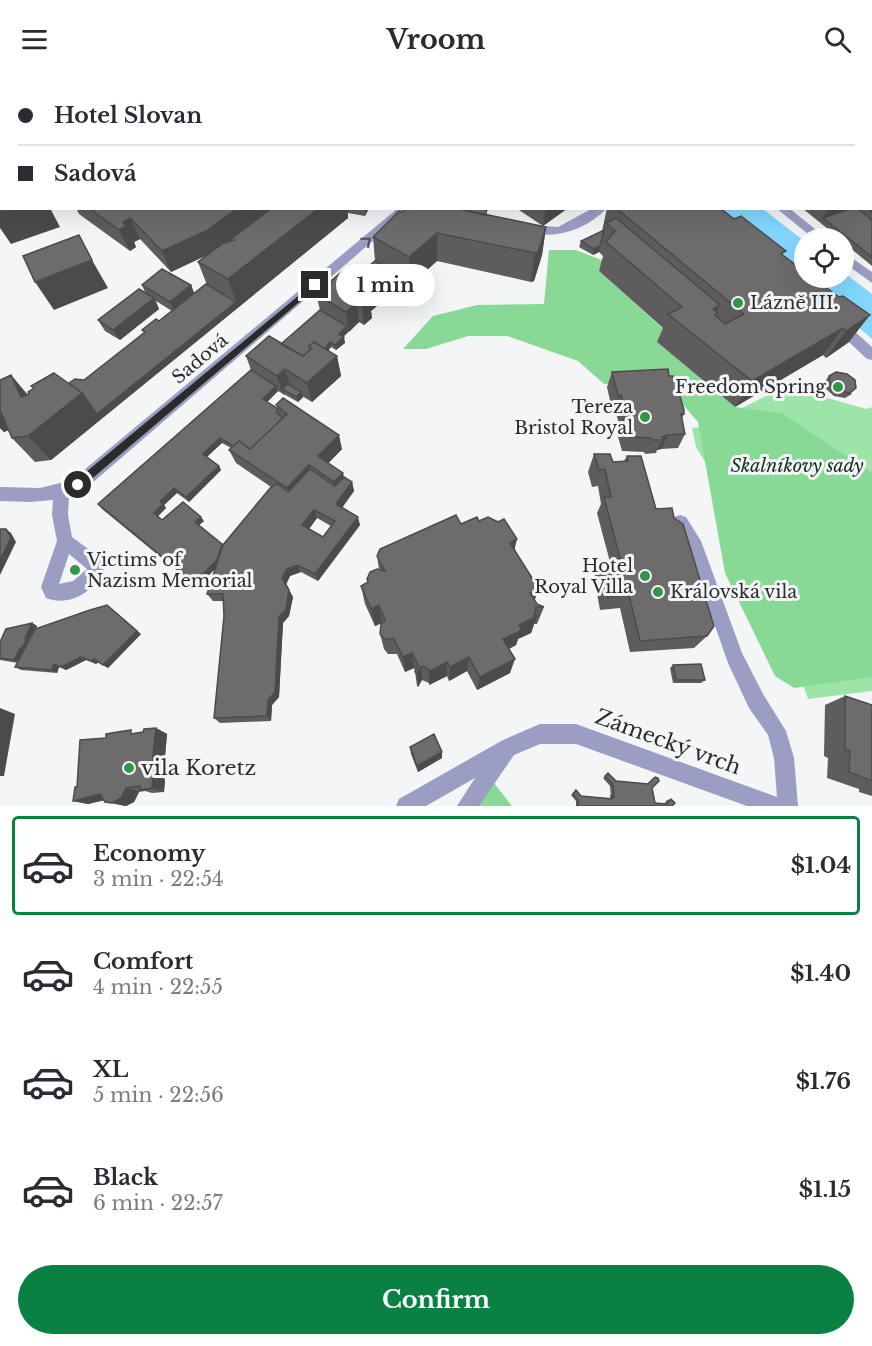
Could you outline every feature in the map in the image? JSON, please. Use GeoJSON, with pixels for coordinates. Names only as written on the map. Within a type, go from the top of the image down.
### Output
{"type":"FeatureCollection","features":[{"type":"Feature","properties":{"kind":"street","name":"Sadová"},"geometry":{"type":"LineString","coordinates":[[0,494],[48,495],[61,493],[78,485],[404,210]]}},
{"type":"Feature","properties":{"kind":"street"},"geometry":{"type":"LineString","coordinates":[[518,225],[537,232],[560,233],[599,210]]}},
{"type":"Feature","properties":{"kind":"street"},"geometry":{"type":"LineString","coordinates":[[784,210],[807,228]]}},
{"type":"Feature","properties":{"kind":"street"},"geometry":{"type":"LineString","coordinates":[[854,265],[872,279]]}},
{"type":"Feature","properties":{"kind":"street"},"geometry":{"type":"LineString","coordinates":[[830,317],[872,355]]}},
{"type":"Feature","properties":{"kind":"street"},"geometry":{"type":"LineString","coordinates":[[61,493],[60,515],[65,541]]}},
{"type":"Feature","properties":{"kind":"street"},"geometry":{"type":"LineString","coordinates":[[680,522],[695,546],[734,657],[756,701],[777,731],[784,758],[788,806]]}},
{"type":"Feature","properties":{"kind":"street","name":"Zámecký vrch"},"geometry":{"type":"LineString","coordinates":[[406,806],[510,747],[540,734],[576,734],[775,806]]}},
{"type":"Feature","properties":{"kind":"street"},"geometry":{"type":"LineString","coordinates":[[467,806],[510,747]]}},
{"type":"Feature","properties":{"kind":"green space"},"geometry":{"type":"Polygon","coordinates":[[[549,250],[576,250],[604,261],[599,271],[670,335],[657,342],[735,407],[782,413],[872,473],[872,677],[794,688],[775,676],[725,573],[698,422],[663,382],[604,384],[578,361],[507,336],[468,336],[426,349],[403,349],[433,316],[477,305],[544,304],[549,250]]]}},
{"type":"Feature","properties":{"kind":"green space","name":"Skalníkovy sady"},"geometry":{"type":"Polygon","coordinates":[[[786,386],[866,409],[872,407],[872,691],[808,699],[780,616],[722,489],[696,447],[692,428],[726,424],[738,410],[786,386]]]}},
{"type":"Feature","properties":{"kind":"green space"},"geometry":{"type":"Polygon","coordinates":[[[494,783],[512,806],[478,806],[494,783]]]}},
{"type":"Feature","properties":{"kind":"water"},"geometry":{"type":"Polygon","coordinates":[[[713,210],[764,210],[794,233],[794,271],[713,210]]]}},
{"type":"Feature","properties":{"kind":"water"},"geometry":{"type":"Polygon","coordinates":[[[854,280],[872,294],[872,339],[813,288],[854,288],[854,280]]]}},
{"type":"Feature","properties":{"kind":"building"},"geometry":{"type":"Polygon","coordinates":[[[92,210],[235,210],[206,231],[162,251],[130,218],[123,222],[126,226],[119,230],[92,210]]]}},
{"type":"Feature","properties":{"kind":"building"},"geometry":{"type":"Polygon","coordinates":[[[269,210],[316,210],[228,279],[198,262],[222,244],[234,240],[231,239],[269,210]]]}},
{"type":"Feature","properties":{"kind":"building"},"geometry":{"type":"Polygon","coordinates":[[[404,210],[465,210],[546,227],[538,252],[535,253],[437,233],[409,257],[373,237],[399,211],[404,210]]]}},
{"type":"Feature","properties":{"kind":"building"},"geometry":{"type":"Polygon","coordinates":[[[464,210],[487,210],[485,215],[464,210]]]}},
{"type":"Feature","properties":{"kind":"building","name":"Lázně III."},"geometry":{"type":"Polygon","coordinates":[[[618,210],[723,210],[734,219],[741,216],[786,251],[781,254],[794,264],[794,288],[827,288],[839,297],[843,296],[870,315],[846,331],[843,328],[752,381],[668,314],[682,307],[606,242],[615,231],[606,223],[616,218],[720,305],[713,309],[718,313],[715,315],[725,324],[744,314],[618,210]]]}},
{"type":"Feature","properties":{"kind":"building"},"geometry":{"type":"Polygon","coordinates":[[[846,210],[860,210],[872,220],[872,257],[854,243],[854,228],[836,228],[823,218],[846,210]]]}},
{"type":"Feature","properties":{"kind":"building"},"geometry":{"type":"Polygon","coordinates":[[[604,230],[600,246],[594,249],[581,241],[604,230]]]}},
{"type":"Feature","properties":{"kind":"building"},"geometry":{"type":"Polygon","coordinates":[[[79,235],[92,260],[35,282],[23,256],[79,235]]]}},
{"type":"Feature","properties":{"kind":"building"},"geometry":{"type":"Polygon","coordinates":[[[375,261],[402,276],[393,285],[398,287],[391,294],[387,291],[377,300],[375,285],[357,276],[375,261]]]}},
{"type":"Feature","properties":{"kind":"building"},"geometry":{"type":"Polygon","coordinates":[[[162,269],[191,285],[170,302],[142,285],[162,269]]]}},
{"type":"Feature","properties":{"kind":"building"},"geometry":{"type":"Polygon","coordinates":[[[345,269],[375,285],[364,295],[369,298],[362,305],[357,302],[346,312],[316,294],[345,269]]]}},
{"type":"Feature","properties":{"kind":"building"},"geometry":{"type":"Polygon","coordinates":[[[206,284],[236,302],[97,414],[82,393],[69,383],[75,379],[84,380],[145,332],[142,330],[156,319],[159,321],[206,284]]]}},
{"type":"Feature","properties":{"kind":"building"},"geometry":{"type":"Polygon","coordinates":[[[139,289],[154,298],[113,330],[98,320],[139,289]]]}},
{"type":"Feature","properties":{"kind":"building"},"geometry":{"type":"Polygon","coordinates":[[[320,310],[347,326],[339,334],[344,337],[335,345],[330,342],[325,349],[314,342],[303,356],[281,344],[320,310]]]}},
{"type":"Feature","properties":{"kind":"building"},"geometry":{"type":"Polygon","coordinates":[[[269,336],[303,356],[312,348],[309,346],[314,342],[337,356],[307,383],[285,369],[277,376],[246,356],[269,336]]]}},
{"type":"Feature","properties":{"kind":"building"},"geometry":{"type":"Polygon","coordinates":[[[668,369],[669,376],[675,379],[684,410],[684,414],[681,414],[685,434],[668,435],[662,437],[663,440],[628,437],[623,419],[629,419],[625,413],[621,395],[618,396],[612,372],[668,369]]]}},
{"type":"Feature","properties":{"kind":"building"},"geometry":{"type":"Polygon","coordinates":[[[251,370],[276,386],[263,399],[278,409],[276,412],[283,418],[250,449],[239,441],[233,446],[220,438],[203,454],[219,466],[186,497],[174,488],[160,502],[163,504],[154,513],[162,520],[183,502],[201,517],[195,522],[222,544],[217,560],[194,583],[98,504],[251,370]]]}},
{"type":"Feature","properties":{"kind":"building"},"geometry":{"type":"Polygon","coordinates":[[[836,372],[847,374],[855,380],[856,388],[850,393],[838,391],[830,384],[829,376],[836,372]]]}},
{"type":"Feature","properties":{"kind":"building"},"geometry":{"type":"Polygon","coordinates":[[[54,373],[82,393],[28,436],[12,438],[0,410],[0,380],[11,375],[21,397],[29,394],[28,392],[34,388],[31,386],[54,373]]]}},
{"type":"Feature","properties":{"kind":"building"},"geometry":{"type":"Polygon","coordinates":[[[288,384],[301,392],[296,397],[282,389],[288,384]]]}},
{"type":"Feature","properties":{"kind":"building"},"geometry":{"type":"Polygon","coordinates":[[[283,398],[339,435],[318,456],[343,473],[334,482],[309,465],[287,488],[229,450],[239,441],[250,449],[287,414],[276,405],[283,398]]]}},
{"type":"Feature","properties":{"kind":"building"},"geometry":{"type":"Polygon","coordinates":[[[594,454],[610,454],[613,462],[628,461],[627,456],[641,456],[656,509],[672,508],[674,518],[683,524],[714,626],[707,636],[640,641],[629,595],[607,597],[601,563],[621,562],[604,497],[611,497],[605,469],[599,470],[594,454]]]}},
{"type":"Feature","properties":{"kind":"building"},"geometry":{"type":"Polygon","coordinates":[[[310,469],[335,486],[344,477],[352,482],[336,504],[358,517],[315,574],[297,565],[287,569],[282,578],[289,590],[286,610],[279,617],[275,692],[268,700],[267,716],[214,718],[224,616],[223,594],[207,594],[223,545],[271,487],[278,484],[288,492],[310,469]],[[314,510],[302,525],[323,537],[335,521],[314,510]]]}},
{"type":"Feature","properties":{"kind":"building"},"geometry":{"type":"Polygon","coordinates":[[[456,515],[461,524],[477,517],[479,521],[488,517],[498,522],[504,519],[517,539],[510,543],[539,589],[530,593],[537,604],[544,607],[536,607],[534,615],[537,616],[519,625],[522,630],[503,639],[515,659],[480,677],[469,657],[450,667],[447,662],[429,672],[429,669],[421,666],[417,673],[415,672],[418,665],[412,653],[403,657],[394,639],[385,639],[380,634],[381,624],[385,620],[379,605],[371,609],[361,586],[368,582],[370,572],[377,569],[385,571],[377,556],[380,549],[456,515]]]}},
{"type":"Feature","properties":{"kind":"building"},"geometry":{"type":"Polygon","coordinates":[[[0,529],[6,529],[11,538],[0,560],[0,529]]]}},
{"type":"Feature","properties":{"kind":"building"},"geometry":{"type":"Polygon","coordinates":[[[107,605],[137,631],[103,665],[94,659],[91,661],[81,657],[61,667],[54,664],[52,670],[15,667],[35,629],[107,605]]]}},
{"type":"Feature","properties":{"kind":"building"},"geometry":{"type":"Polygon","coordinates":[[[32,623],[25,638],[27,638],[14,660],[0,658],[0,642],[6,629],[32,623]]]}},
{"type":"Feature","properties":{"kind":"building"},"geometry":{"type":"Polygon","coordinates":[[[701,664],[705,680],[676,680],[673,665],[701,664]]]}},
{"type":"Feature","properties":{"kind":"building"},"geometry":{"type":"Polygon","coordinates":[[[845,696],[872,705],[872,781],[849,772],[850,751],[845,750],[845,696]]]}},
{"type":"Feature","properties":{"kind":"building","name":"vila Koretz"},"geometry":{"type":"Polygon","coordinates":[[[156,728],[151,774],[153,774],[152,788],[140,790],[140,786],[126,788],[121,798],[112,803],[105,802],[100,794],[73,801],[75,787],[77,787],[80,740],[106,738],[106,734],[131,730],[131,734],[143,732],[144,729],[156,728]]]}},
{"type":"Feature","properties":{"kind":"building"},"geometry":{"type":"Polygon","coordinates":[[[434,734],[442,752],[417,766],[410,747],[434,734]]]}},
{"type":"Feature","properties":{"kind":"building"},"geometry":{"type":"Polygon","coordinates":[[[608,773],[616,781],[648,784],[655,777],[658,778],[659,781],[652,788],[655,803],[667,804],[671,799],[675,803],[672,806],[578,806],[578,800],[573,794],[576,790],[581,796],[612,799],[611,796],[614,797],[613,784],[605,776],[608,773]]]}},
{"type":"Feature","properties":{"kind":"place","name":"Lázně III."},"geometry":{"type":"Point","coordinates":[738,303]}},
{"type":"Feature","properties":{"kind":"place","name":"Freedom Spring"},"geometry":{"type":"Point","coordinates":[838,387]}},
{"type":"Feature","properties":{"kind":"place","name":"Tereza Bristol Royal"},"geometry":{"type":"Point","coordinates":[645,417]}},
{"type":"Feature","properties":{"kind":"place","name":"Victims of Nazism Memorial"},"geometry":{"type":"Point","coordinates":[75,570]}},
{"type":"Feature","properties":{"kind":"place","name":"Hotel Royal Villa"},"geometry":{"type":"Point","coordinates":[645,576]}},
{"type":"Feature","properties":{"kind":"place","name":"Královská vila"},"geometry":{"type":"Point","coordinates":[658,592]}},
{"type":"Feature","properties":{"kind":"place","name":"vila Koretz"},"geometry":{"type":"Point","coordinates":[129,768]}},
{"type":"Feature","properties":{"kind":"route"},"geometry":{"type":"LineString","coordinates":[[78,485],[315,285]]}}]}
